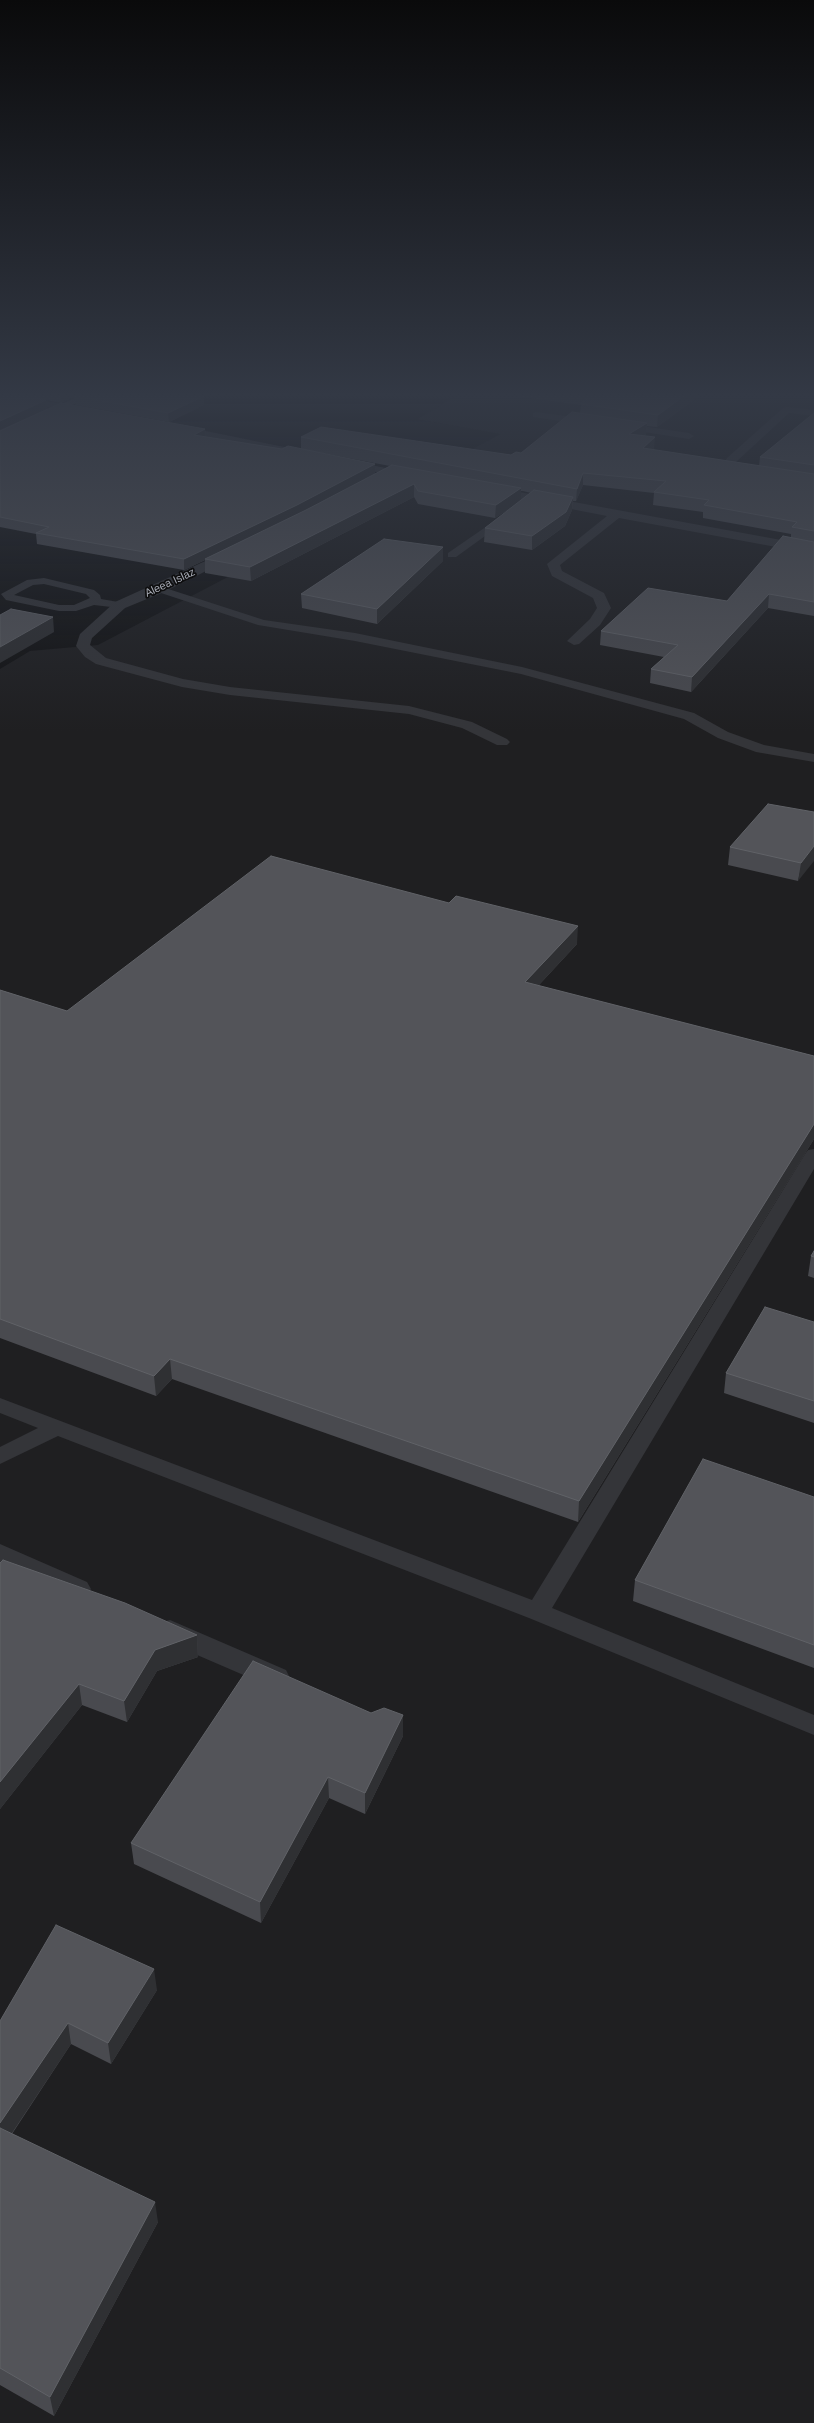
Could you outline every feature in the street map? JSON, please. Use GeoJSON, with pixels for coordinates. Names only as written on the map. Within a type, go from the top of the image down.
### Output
{"type":"FeatureCollection","features":[{"type":"Feature","properties":{"kind":"street"},"geometry":{"type":"LineString","coordinates":[[574,506],[813,548]]}},
{"type":"Feature","properties":{"kind":"street"},"geometry":{"type":"LineString","coordinates":[[574,641],[595,622],[604,608],[599,596],[557,573],[553,564],[563,554],[616,514]]}},
{"type":"Feature","properties":{"kind":"street","name":"Aleea Islaz"},"geometry":{"type":"LineString","coordinates":[[241,549],[159,589],[120,604],[85,637],[83,646],[96,658],[143,674],[182,683],[230,691],[410,710],[467,725],[502,742]]}},
{"type":"Feature","properties":{"kind":"street"},"geometry":{"type":"LineString","coordinates":[[0,1554],[102,1600]]}},
{"type":"Feature","properties":{"kind":"street"},"geometry":{"type":"LineString","coordinates":[[146,1620],[299,1688]]}},
{"type":"Feature","properties":{"kind":"lane"},"geometry":{"type":"LineString","coordinates":[[452,555],[520,506]]}},
{"type":"Feature","properties":{"kind":"lane"},"geometry":{"type":"LineString","coordinates":[[93,601],[96,597],[90,592],[44,581],[31,582],[7,594],[10,598],[59,608],[76,608],[93,601],[120,604]]}},
{"type":"Feature","properties":{"kind":"lane"},"geometry":{"type":"LineString","coordinates":[[159,589],[262,623],[355,637],[522,672],[689,716],[723,736],[761,748],[814,758]]}},
{"type":"Feature","properties":{"kind":"lane"},"geometry":{"type":"LineString","coordinates":[[537,1612],[814,1154]]}},
{"type":"Feature","properties":{"kind":"lane"},"geometry":{"type":"LineString","coordinates":[[0,1405],[537,1612],[813,1725]]}},
{"type":"Feature","properties":{"kind":"lane"},"geometry":{"type":"LineString","coordinates":[[0,1456],[57,1427]]}},
{"type":"Feature","properties":{"kind":"shaded area"},"geometry":{"type":"Polygon","coordinates":[[[363,506],[814,506],[814,2423],[0,2423],[0,669],[30,651],[98,645],[363,506]]]}},
{"type":"Feature","properties":{"kind":"building"},"geometry":{"type":"Polygon","coordinates":[[[0,506],[295,506],[184,559],[36,533],[49,527],[0,517],[0,506]]]}},
{"type":"Feature","properties":{"kind":"building"},"geometry":{"type":"Polygon","coordinates":[[[314,506],[370,506],[250,567],[205,559],[314,506]]]}},
{"type":"Feature","properties":{"kind":"building"},"geometry":{"type":"Polygon","coordinates":[[[513,506],[569,506],[566,512],[532,536],[485,528],[513,506]]]}},
{"type":"Feature","properties":{"kind":"building"},"geometry":{"type":"Polygon","coordinates":[[[710,506],[814,506],[814,531],[792,527],[797,522],[710,506]]]}},
{"type":"Feature","properties":{"kind":"building"},"geometry":{"type":"Polygon","coordinates":[[[783,536],[814,542],[814,602],[769,594],[692,677],[651,669],[678,645],[601,631],[648,588],[727,601],[783,536]]]}},
{"type":"Feature","properties":{"kind":"building"},"geometry":{"type":"Polygon","coordinates":[[[384,539],[443,547],[377,609],[301,594],[384,539]]]}},
{"type":"Feature","properties":{"kind":"building"},"geometry":{"type":"Polygon","coordinates":[[[11,609],[53,617],[0,647],[0,615],[11,609]]]}},
{"type":"Feature","properties":{"kind":"building"},"geometry":{"type":"Polygon","coordinates":[[[768,804],[814,812],[814,846],[801,863],[730,847],[768,804]]]}},
{"type":"Feature","properties":{"kind":"building"},"geometry":{"type":"Polygon","coordinates":[[[271,856],[449,903],[456,896],[578,926],[525,982],[814,1056],[814,1124],[579,1501],[170,1359],[154,1376],[0,1319],[0,990],[67,1011],[271,856]]]}},
{"type":"Feature","properties":{"kind":"building"},"geometry":{"type":"Polygon","coordinates":[[[765,1307],[814,1322],[814,1401],[726,1373],[765,1307]]]}},
{"type":"Feature","properties":{"kind":"building"},"geometry":{"type":"Polygon","coordinates":[[[703,1459],[814,1497],[814,1645],[635,1580],[703,1459]]]}},
{"type":"Feature","properties":{"kind":"building"},"geometry":{"type":"Polygon","coordinates":[[[3,1560],[125,1603],[197,1635],[155,1650],[124,1701],[79,1684],[0,1782],[0,1563],[3,1560]]]}},
{"type":"Feature","properties":{"kind":"building"},"geometry":{"type":"Polygon","coordinates":[[[253,1661],[371,1713],[384,1708],[403,1715],[365,1793],[328,1777],[260,1902],[131,1843],[253,1661]]]}},
{"type":"Feature","properties":{"kind":"building"},"geometry":{"type":"Polygon","coordinates":[[[56,1925],[154,1969],[108,2043],[68,2023],[0,2123],[0,2021],[56,1925]]]}},
{"type":"Feature","properties":{"kind":"building"},"geometry":{"type":"Polygon","coordinates":[[[0,2128],[155,2202],[50,2397],[0,2368],[0,2128]]]}}]}
